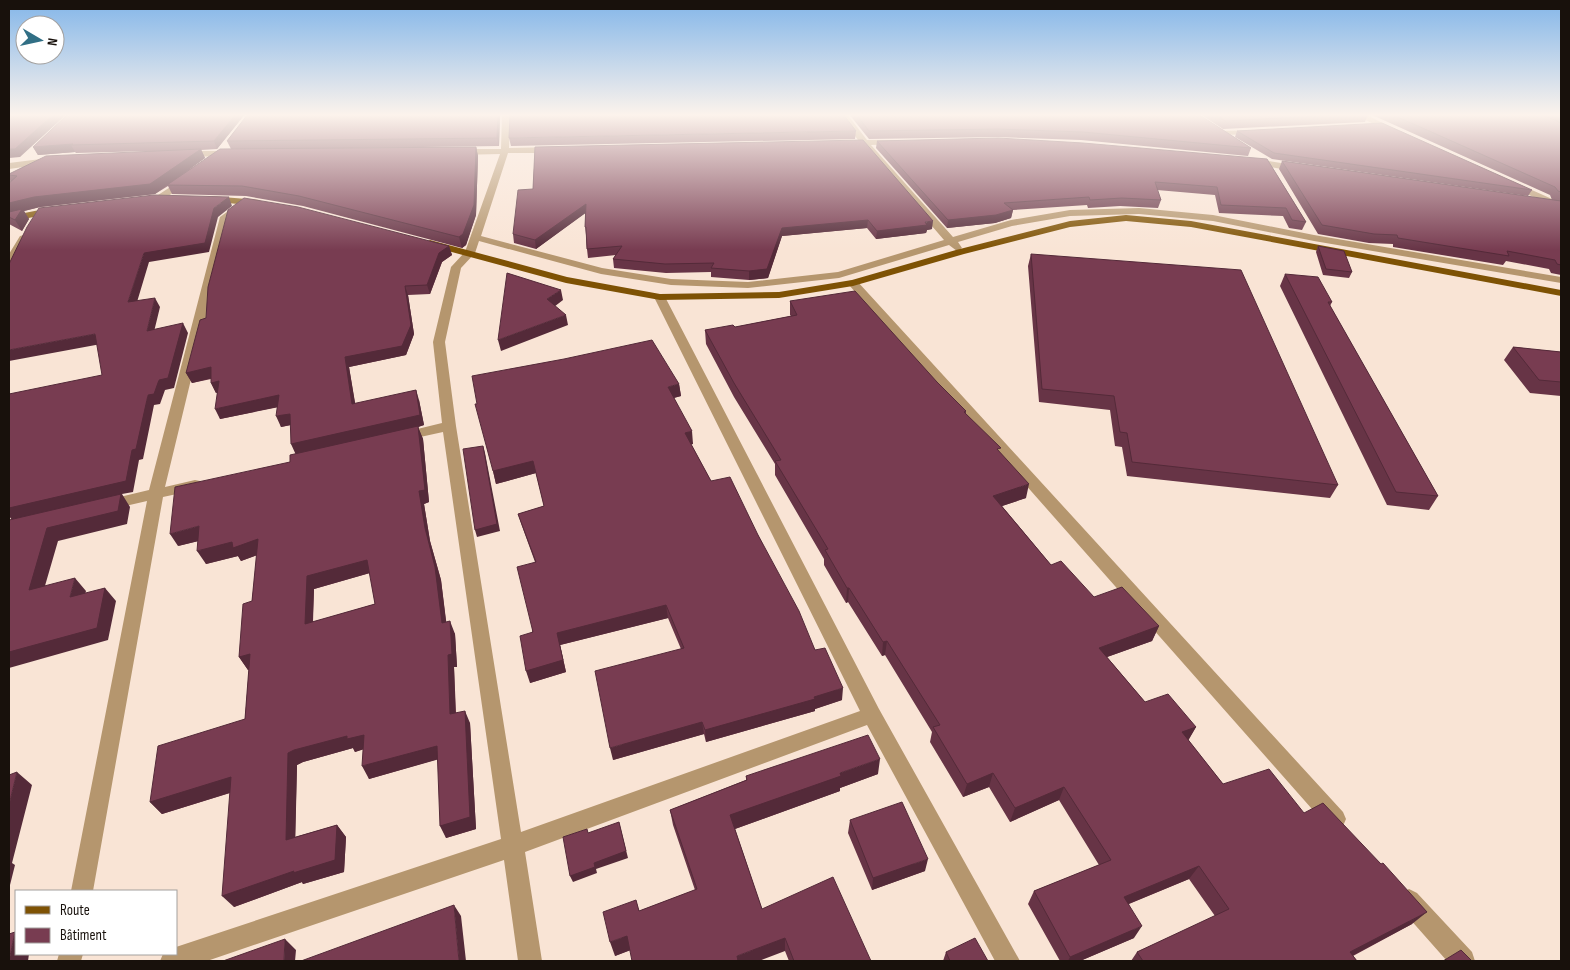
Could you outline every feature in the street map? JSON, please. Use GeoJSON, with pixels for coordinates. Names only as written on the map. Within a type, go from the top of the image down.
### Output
{"type":"FeatureCollection","features":[{"type":"Feature","properties":{"kind":"main road"},"geometry":{"type":"LineString","coordinates":[[154,200],[178,199]]}},
{"type":"Feature","properties":{"kind":"main road"},"geometry":{"type":"LineString","coordinates":[[197,199],[246,201],[265,204]]}},
{"type":"Feature","properties":{"kind":"main road"},"geometry":{"type":"LineString","coordinates":[[9,219],[40,212],[68,209]]}},
{"type":"Feature","properties":{"kind":"main road"},"geometry":{"type":"LineString","coordinates":[[423,242],[566,280],[660,296],[780,294],[853,283],[960,252],[1070,224],[1126,218],[1190,224],[1561,293]]}},
{"type":"Feature","properties":{"kind":"street"},"geometry":{"type":"LineString","coordinates":[[9,175],[26,159]]}},
{"type":"Feature","properties":{"kind":"street"},"geometry":{"type":"LineString","coordinates":[[154,200],[213,159]]}},
{"type":"Feature","properties":{"kind":"street"},"geometry":{"type":"LineString","coordinates":[[502,159],[470,254],[456,268],[439,342],[449,426],[530,961]]}},
{"type":"Feature","properties":{"kind":"street"},"geometry":{"type":"LineString","coordinates":[[880,159],[953,241],[960,252]]}},
{"type":"Feature","properties":{"kind":"street"},"geometry":{"type":"LineString","coordinates":[[1262,159],[1268,163],[1278,179]]}},
{"type":"Feature","properties":{"kind":"street"},"geometry":{"type":"LineString","coordinates":[[9,166],[58,160]]}},
{"type":"Feature","properties":{"kind":"street"},"geometry":{"type":"LineString","coordinates":[[1239,160],[1314,171]]}},
{"type":"Feature","properties":{"kind":"street"},"geometry":{"type":"LineString","coordinates":[[1507,182],[1561,206]]}},
{"type":"Feature","properties":{"kind":"street"},"geometry":{"type":"LineString","coordinates":[[82,890],[156,494],[225,217],[246,201]]}},
{"type":"Feature","properties":{"kind":"street"},"geometry":{"type":"LineString","coordinates":[[1522,201],[1561,206]]}},
{"type":"Feature","properties":{"kind":"street"},"geometry":{"type":"LineString","coordinates":[[475,237],[601,271],[671,282],[748,285],[839,274],[1011,223],[1070,213],[1138,211],[1213,218],[1311,233],[1561,280]]}},
{"type":"Feature","properties":{"kind":"street"},"geometry":{"type":"LineString","coordinates":[[9,262],[40,212]]}},
{"type":"Feature","properties":{"kind":"street"},"geometry":{"type":"LineString","coordinates":[[1311,233],[1320,249]]}},
{"type":"Feature","properties":{"kind":"street"},"geometry":{"type":"LineString","coordinates":[[853,283],[1344,828]]}},
{"type":"Feature","properties":{"kind":"street"},"geometry":{"type":"LineString","coordinates":[[660,296],[872,715],[1008,961]]}},
{"type":"Feature","properties":{"kind":"street"},"geometry":{"type":"LineString","coordinates":[[392,439],[449,426]]}},
{"type":"Feature","properties":{"kind":"street"},"geometry":{"type":"LineString","coordinates":[[92,509],[213,481]]}},
{"type":"Feature","properties":{"kind":"street"},"geometry":{"type":"LineString","coordinates":[[172,961],[512,846],[872,715]]}},
{"type":"Feature","properties":{"kind":"street"},"geometry":{"type":"LineString","coordinates":[[1396,888],[1463,961]]}},
{"type":"Feature","properties":{"kind":"building"},"geometry":{"type":"Polygon","coordinates":[[[39,159],[186,159],[150,184],[34,197],[9,203],[9,183],[17,176],[9,174],[39,159]]]}},
{"type":"Feature","properties":{"kind":"building"},"geometry":{"type":"Polygon","coordinates":[[[205,159],[476,159],[474,205],[463,234],[459,237],[299,196],[242,186],[167,185],[205,159]]]}},
{"type":"Feature","properties":{"kind":"building"},"geometry":{"type":"Polygon","coordinates":[[[534,159],[880,159],[933,221],[925,222],[927,225],[877,231],[868,220],[782,228],[767,269],[749,271],[711,268],[714,263],[665,264],[613,259],[622,246],[587,249],[585,227],[586,204],[535,240],[513,234],[518,190],[533,189],[534,159]]]}},
{"type":"Feature","properties":{"kind":"building"},"geometry":{"type":"Polygon","coordinates":[[[893,159],[1267,159],[1306,222],[1292,220],[1286,208],[1221,205],[1217,187],[1155,182],[1161,200],[1122,198],[1090,200],[1089,197],[1004,203],[1013,210],[996,215],[948,220],[893,159]]]}},
{"type":"Feature","properties":{"kind":"building"},"geometry":{"type":"Polygon","coordinates":[[[1318,159],[1463,159],[1532,190],[1318,159]]]}},
{"type":"Feature","properties":{"kind":"building"},"geometry":{"type":"Polygon","coordinates":[[[1493,159],[1561,159],[1561,192],[1555,187],[1493,159]]]}},
{"type":"Feature","properties":{"kind":"building"},"geometry":{"type":"Polygon","coordinates":[[[1282,161],[1561,201],[1561,265],[1557,264],[1555,260],[1507,251],[1509,256],[1398,238],[1397,235],[1374,234],[1322,225],[1282,161]]]}},
{"type":"Feature","properties":{"kind":"building"},"geometry":{"type":"Polygon","coordinates":[[[154,195],[229,197],[214,208],[205,243],[144,253],[128,302],[155,298],[147,331],[183,323],[168,378],[159,380],[154,394],[148,395],[136,449],[132,450],[126,481],[9,508],[9,394],[102,375],[95,334],[9,350],[9,264],[27,227],[39,208],[154,195]]]}},
{"type":"Feature","properties":{"kind":"building"},"geometry":{"type":"Polygon","coordinates":[[[244,198],[298,207],[449,246],[439,253],[427,285],[405,286],[411,325],[402,346],[345,357],[352,404],[416,390],[420,415],[291,444],[290,414],[276,416],[279,395],[215,409],[219,381],[211,383],[211,367],[186,373],[200,320],[206,318],[208,287],[228,210],[244,198]]]}},
{"type":"Feature","properties":{"kind":"building"},"geometry":{"type":"Polygon","coordinates":[[[22,209],[15,220],[9,217],[9,212],[22,209]]]}},
{"type":"Feature","properties":{"kind":"building"},"geometry":{"type":"Polygon","coordinates":[[[1318,246],[1344,251],[1352,272],[1326,269],[1318,246]]]}},
{"type":"Feature","properties":{"kind":"building"},"geometry":{"type":"Polygon","coordinates":[[[1031,254],[1241,270],[1338,485],[1132,462],[1127,433],[1120,432],[1114,396],[1042,389],[1031,254]]]}},
{"type":"Feature","properties":{"kind":"building"},"geometry":{"type":"Polygon","coordinates":[[[507,273],[561,290],[547,299],[566,315],[498,340],[507,273]]]}},
{"type":"Feature","properties":{"kind":"building"},"geometry":{"type":"Polygon","coordinates":[[[1285,274],[1318,277],[1332,302],[1328,302],[1438,496],[1396,492],[1285,274]]]}},
{"type":"Feature","properties":{"kind":"building"},"geometry":{"type":"Polygon","coordinates":[[[855,291],[937,382],[966,411],[964,412],[1001,448],[997,449],[1029,484],[993,496],[1051,565],[1061,561],[1094,597],[1122,587],[1159,626],[1099,648],[1145,702],[1168,694],[1196,727],[1182,732],[1223,784],[1269,769],[1304,813],[1323,803],[1381,864],[1383,863],[1427,912],[1350,952],[1357,961],[1143,961],[1137,952],[1229,909],[1199,866],[1124,897],[1142,926],[1070,957],[1034,891],[1111,860],[1064,787],[1015,808],[993,773],[967,784],[933,727],[940,725],[887,641],[883,642],[849,588],[847,588],[825,550],[828,549],[775,461],[781,460],[734,383],[705,330],[733,325],[735,327],[797,315],[790,301],[855,291]]]}},
{"type":"Feature","properties":{"kind":"building"},"geometry":{"type":"Polygon","coordinates":[[[652,340],[679,384],[668,387],[692,431],[685,433],[711,481],[730,477],[758,535],[799,611],[815,650],[825,648],[843,688],[814,697],[815,699],[705,730],[702,722],[610,748],[595,671],[684,648],[666,605],[557,633],[563,660],[526,671],[520,636],[533,632],[517,567],[536,562],[518,514],[544,506],[533,461],[493,471],[475,404],[477,404],[472,376],[652,340]]]}},
{"type":"Feature","properties":{"kind":"building"},"geometry":{"type":"Polygon","coordinates":[[[1513,347],[1561,352],[1561,382],[1539,380],[1513,347]]]}},
{"type":"Feature","properties":{"kind":"building"},"geometry":{"type":"Polygon","coordinates":[[[418,426],[425,490],[419,491],[425,528],[435,567],[442,623],[450,621],[452,654],[448,655],[450,714],[465,711],[470,817],[440,826],[437,746],[362,766],[364,735],[347,739],[347,736],[294,750],[288,753],[286,840],[337,825],[335,860],[293,873],[294,871],[222,896],[231,777],[150,802],[158,746],[245,719],[250,654],[239,657],[243,604],[252,601],[258,539],[233,548],[232,542],[197,551],[199,526],[170,534],[175,487],[290,462],[290,455],[418,426]],[[367,560],[307,576],[305,624],[375,604],[367,560]]]}},
{"type":"Feature","properties":{"kind":"building"},"geometry":{"type":"Polygon","coordinates":[[[483,446],[497,524],[475,530],[463,449],[483,446]]]}},
{"type":"Feature","properties":{"kind":"building"},"geometry":{"type":"Polygon","coordinates":[[[121,494],[118,511],[47,528],[29,590],[75,578],[70,597],[105,588],[97,628],[9,652],[9,520],[121,494]]]}},
{"type":"Feature","properties":{"kind":"building"},"geometry":{"type":"Polygon","coordinates":[[[868,735],[880,759],[840,773],[841,776],[730,815],[762,909],[833,877],[871,961],[794,961],[785,938],[737,956],[738,961],[632,961],[627,936],[610,942],[603,912],[636,900],[639,911],[697,889],[670,810],[747,780],[746,776],[868,735]]]}},
{"type":"Feature","properties":{"kind":"building"},"geometry":{"type":"Polygon","coordinates":[[[17,772],[9,805],[9,775],[17,772]]]}},
{"type":"Feature","properties":{"kind":"building"},"geometry":{"type":"Polygon","coordinates":[[[902,802],[928,859],[873,878],[850,820],[902,802]]]}},
{"type":"Feature","properties":{"kind":"building"},"geometry":{"type":"Polygon","coordinates":[[[619,822],[626,851],[594,863],[595,867],[570,876],[563,837],[587,829],[588,833],[619,822]]]}},
{"type":"Feature","properties":{"kind":"building"},"geometry":{"type":"Polygon","coordinates":[[[454,905],[459,961],[301,961],[454,905]]]}},
{"type":"Feature","properties":{"kind":"building"},"geometry":{"type":"Polygon","coordinates":[[[15,932],[9,961],[9,934],[15,932]]]}},
{"type":"Feature","properties":{"kind":"building"},"geometry":{"type":"Polygon","coordinates":[[[975,938],[988,961],[950,961],[946,952],[975,938]]]}},
{"type":"Feature","properties":{"kind":"building"},"geometry":{"type":"Polygon","coordinates":[[[285,939],[284,961],[223,961],[285,939]]]}},
{"type":"Feature","properties":{"kind":"building"},"geometry":{"type":"Polygon","coordinates":[[[1461,950],[1472,961],[1443,961],[1461,950]]]}}]}
